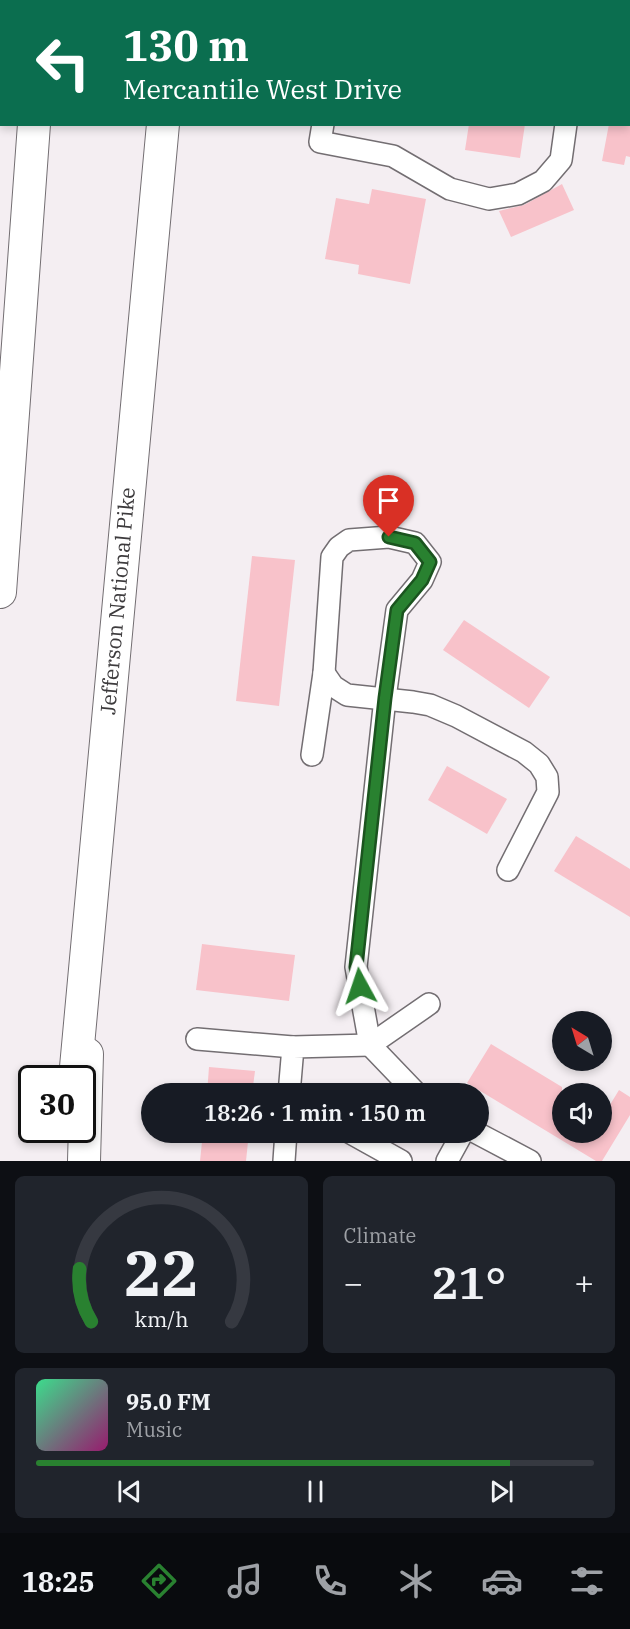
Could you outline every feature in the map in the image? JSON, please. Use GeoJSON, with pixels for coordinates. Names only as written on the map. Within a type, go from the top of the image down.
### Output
{"type":"FeatureCollection","features":[{"type":"Feature","properties":{"kind":"highway"},"geometry":{"type":"LineString","coordinates":[[0,592],[34,126]]}},
{"type":"Feature","properties":{"kind":"highway","name":"Jefferson National Pike"},"geometry":{"type":"LineString","coordinates":[[76,1065],[163,126]]}},
{"type":"Feature","properties":{"kind":"highway"},"geometry":{"type":"LineString","coordinates":[[84,1161],[90,907]]}},
{"type":"Feature","properties":{"kind":"highway"},"geometry":{"type":"LineString","coordinates":[[68,1161],[70,1143]]}},
{"type":"Feature","properties":{"kind":"street"},"geometry":{"type":"LineString","coordinates":[[322,133],[393,156],[450,189],[489,199],[518,194],[543,181],[561,160],[566,126]]}},
{"type":"Feature","properties":{"kind":"street"},"geometry":{"type":"LineString","coordinates":[[312,755],[324,673],[332,557],[339,547],[349,540],[389,537],[415,543],[430,562],[422,580],[397,610],[385,698],[356,967],[370,1045],[406,1083]]}},
{"type":"Feature","properties":{"kind":"street"},"geometry":{"type":"LineString","coordinates":[[324,673],[333,686],[347,694],[430,705],[456,716],[524,752],[539,764],[547,777],[548,792],[508,870]]}},
{"type":"Feature","properties":{"kind":"street"},"geometry":{"type":"LineString","coordinates":[[197,1039],[293,1047],[370,1045],[429,1004]]}},
{"type":"Feature","properties":{"kind":"street"},"geometry":{"type":"LineString","coordinates":[[291,1083],[293,1047]]}},
{"type":"Feature","properties":{"kind":"street"},"geometry":{"type":"LineString","coordinates":[[489,1139],[530,1161]]}},
{"type":"Feature","properties":{"kind":"street"},"geometry":{"type":"LineString","coordinates":[[284,1161],[285,1143]]}},
{"type":"Feature","properties":{"kind":"street"},"geometry":{"type":"LineString","coordinates":[[369,1143],[401,1161]]}},
{"type":"Feature","properties":{"kind":"street"},"geometry":{"type":"LineString","coordinates":[[447,1161],[457,1143]]}},
{"type":"Feature","properties":{"kind":"building"},"geometry":{"type":"Polygon","coordinates":[[[469,126],[525,126],[520,158],[465,150],[469,126]]]}},
{"type":"Feature","properties":{"kind":"building"},"geometry":{"type":"Polygon","coordinates":[[[609,126],[630,126],[630,157],[626,156],[624,165],[602,161],[609,126]]]}},
{"type":"Feature","properties":{"kind":"building"},"geometry":{"type":"Polygon","coordinates":[[[562,184],[574,210],[511,237],[499,211],[524,205],[562,184]]]}},
{"type":"Feature","properties":{"kind":"building"},"geometry":{"type":"Polygon","coordinates":[[[372,189],[426,199],[410,284],[358,274],[359,265],[325,259],[336,198],[369,204],[372,189]]]}},
{"type":"Feature","properties":{"kind":"building"},"geometry":{"type":"Polygon","coordinates":[[[252,556],[295,560],[279,706],[236,701],[252,556]]]}},
{"type":"Feature","properties":{"kind":"building"},"geometry":{"type":"Polygon","coordinates":[[[464,620],[550,677],[529,708],[443,650],[464,620]]]}},
{"type":"Feature","properties":{"kind":"building"},"geometry":{"type":"Polygon","coordinates":[[[447,766],[507,799],[487,834],[428,800],[447,766]]]}},
{"type":"Feature","properties":{"kind":"building"},"geometry":{"type":"Polygon","coordinates":[[[576,836],[630,869],[630,917],[554,871],[576,836]]]}},
{"type":"Feature","properties":{"kind":"building"},"geometry":{"type":"Polygon","coordinates":[[[202,944],[295,955],[289,1001],[196,990],[202,944]]]}},
{"type":"Feature","properties":{"kind":"building"},"geometry":{"type":"Polygon","coordinates":[[[491,1044],[555,1083],[552,1083],[552,1134],[489,1096],[489,1083],[467,1083],[491,1044]]]}},
{"type":"Feature","properties":{"kind":"building"},"geometry":{"type":"Polygon","coordinates":[[[209,1067],[255,1071],[253,1083],[208,1083],[209,1067]]]}},
{"type":"Feature","properties":{"kind":"building"},"geometry":{"type":"Polygon","coordinates":[[[619,1090],[630,1097],[630,1115],[602,1161],[596,1161],[566,1143],[612,1143],[612,1102],[619,1090]]]}},
{"type":"Feature","properties":{"kind":"building"},"geometry":{"type":"Polygon","coordinates":[[[202,1143],[248,1143],[246,1161],[200,1161],[202,1143]]]}},
{"type":"Feature","properties":{"kind":"route"},"geometry":{"type":"LineString","coordinates":[[360,986],[356,967],[385,698],[397,610],[422,580],[430,562],[415,543],[389,537]]}}]}
